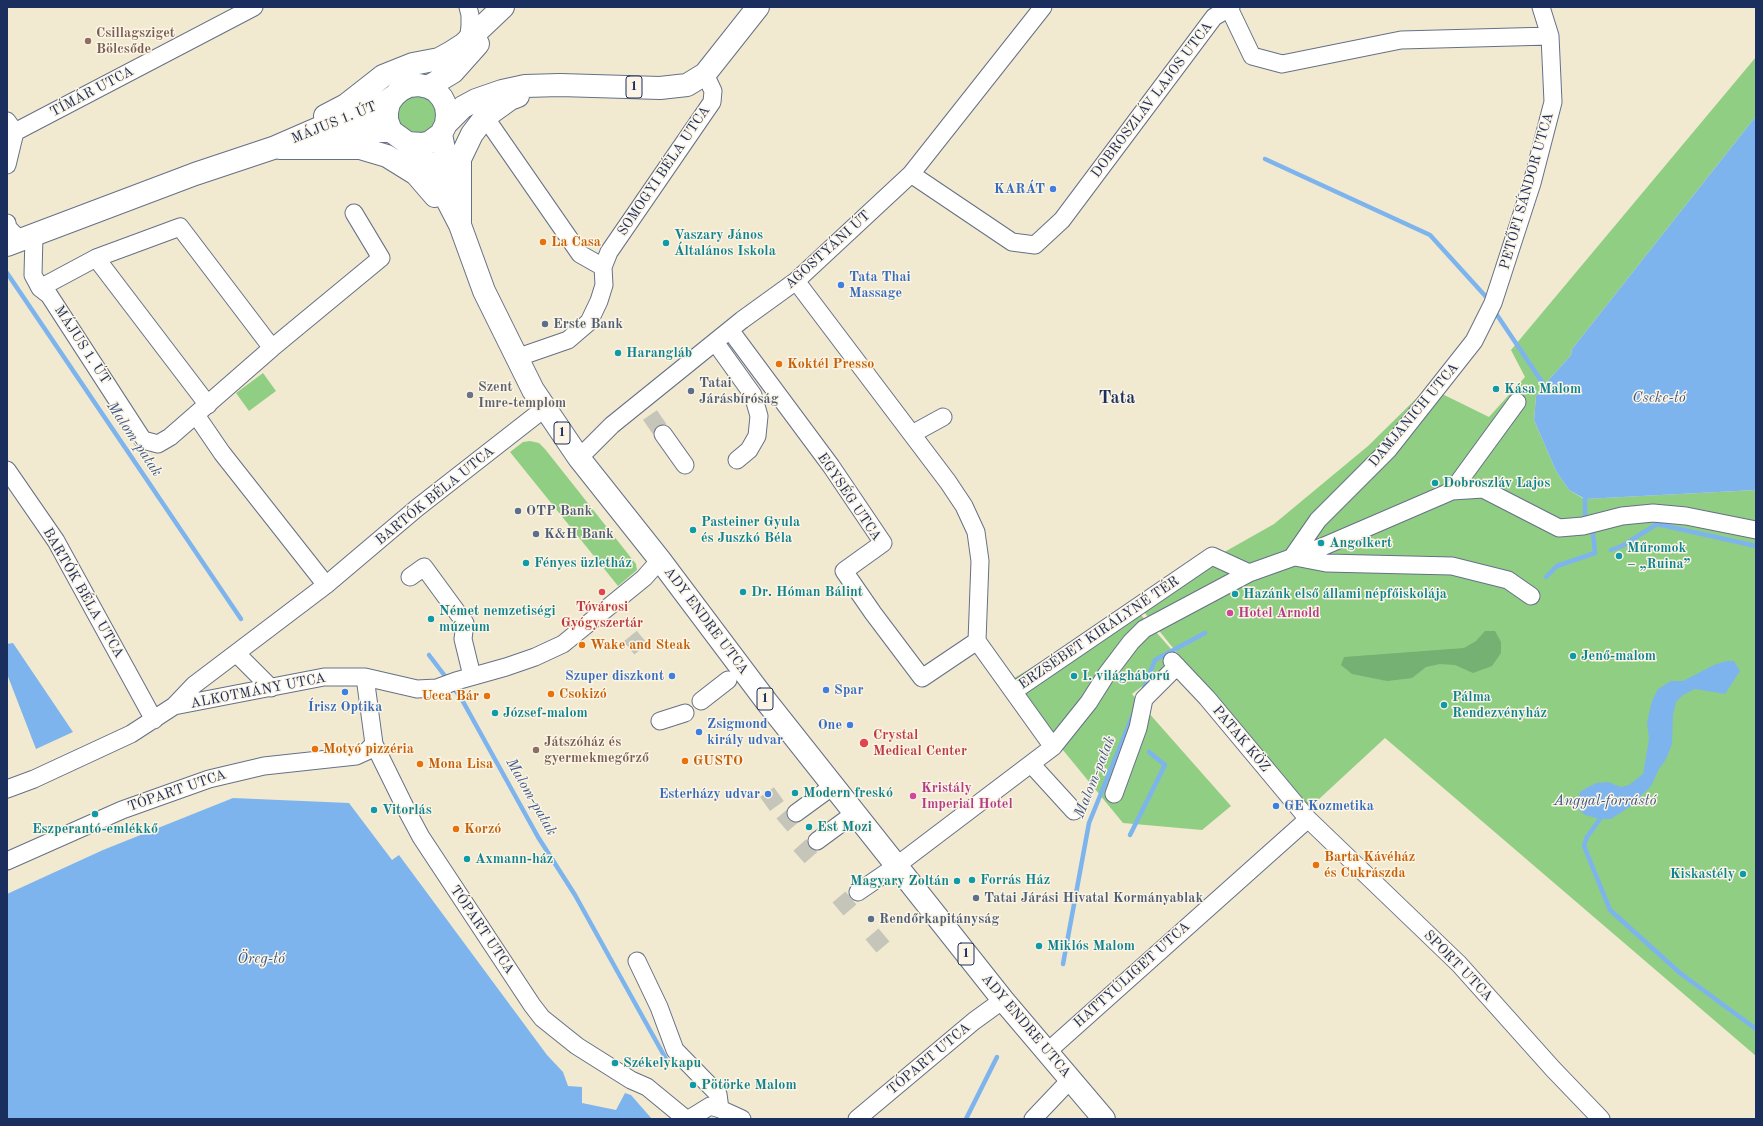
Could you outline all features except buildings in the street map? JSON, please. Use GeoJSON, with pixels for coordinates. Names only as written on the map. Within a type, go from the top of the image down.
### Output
{"type":"FeatureCollection","features":[{"type":"Feature","properties":{"kind":"main road","name":"1"},"geometry":{"type":"LineString","coordinates":[[399,137],[423,144],[430,142],[463,107],[476,100],[502,91],[525,86],[560,85],[675,88],[687,85],[705,74],[758,7]]}},
{"type":"Feature","properties":{"kind":"main road"},"geometry":{"type":"LineString","coordinates":[[273,148],[307,124],[346,105],[383,76],[413,64],[439,59],[464,44],[501,10]]}},
{"type":"Feature","properties":{"kind":"main road"},"geometry":{"type":"LineString","coordinates":[[399,137],[387,120],[389,103],[394,96],[409,86],[419,85],[428,87],[453,72],[487,34],[501,10]]}},
{"type":"Feature","properties":{"kind":"main road","name":"1"},"geometry":{"type":"LineString","coordinates":[[460,225],[460,159],[472,134],[484,117],[510,99],[560,85]]}},
{"type":"Feature","properties":{"kind":"main road","name":"1"},"geometry":{"type":"LineString","coordinates":[[428,87],[436,91],[442,98],[447,111],[443,129],[445,160],[460,225]]}},
{"type":"Feature","properties":{"kind":"main road","name":"MÁJUS 1. ÚT"},"geometry":{"type":"LineString","coordinates":[[17,236],[273,148],[319,128],[362,114],[378,107],[394,96]]}},
{"type":"Feature","properties":{"kind":"main road","name":"MÁJUS 1. ÚT"},"geometry":{"type":"LineString","coordinates":[[273,148],[364,131],[399,137]]}},
{"type":"Feature","properties":{"kind":"main road","name":"1"},"geometry":{"type":"LineString","coordinates":[[399,137],[417,150],[429,165],[460,225]]}},
{"type":"Feature","properties":{"kind":"main road"},"geometry":{"type":"LineString","coordinates":[[273,148],[360,148],[387,156],[416,174],[460,225]]}},
{"type":"Feature","properties":{"kind":"main road","name":"ADY ENDRE UTCA"},"geometry":{"type":"LineString","coordinates":[[460,225],[484,291],[516,358],[533,390],[579,458],[660,560],[761,694],[896,866],[1003,1000],[1104,1119]]}},
{"type":"Feature","properties":{"kind":"street","name":"TÍMÁR UTCA"},"geometry":{"type":"LineString","coordinates":[[11,127],[254,7]]}},
{"type":"Feature","properties":{"kind":"street","name":"AGOSTYÁNI ÚT"},"geometry":{"type":"LineString","coordinates":[[579,458],[612,426],[647,408],[715,342],[796,281],[911,174],[1043,7]]}},
{"type":"Feature","properties":{"kind":"street","name":"PETŐFI SÁNDOR UTCA"},"geometry":{"type":"LineString","coordinates":[[1493,303],[1532,183],[1553,102],[1550,36],[1541,7]]}},
{"type":"Feature","properties":{"kind":"street"},"geometry":{"type":"LineString","coordinates":[[468,8],[487,16],[501,10]]}},
{"type":"Feature","properties":{"kind":"street"},"geometry":{"type":"LineString","coordinates":[[464,44],[469,34],[470,26],[468,8]]}},
{"type":"Feature","properties":{"kind":"street","name":"DOBROSZLÁV LAJOS UTCA"},"geometry":{"type":"LineString","coordinates":[[911,174],[1012,242],[1035,245],[1062,220],[1214,17],[1230,8],[1252,56],[1282,64],[1401,40],[1550,36]]}},
{"type":"Feature","properties":{"kind":"street","name":"SOMOGYI BÉLA UTCA"},"geometry":{"type":"LineString","coordinates":[[603,267],[609,252],[712,102],[712,91],[705,74]]}},
{"type":"Feature","properties":{"kind":"street"},"geometry":{"type":"LineString","coordinates":[[484,117],[580,254],[603,267],[604,286],[589,322],[568,340],[516,358]]}},
{"type":"Feature","properties":{"kind":"street"},"geometry":{"type":"LineString","coordinates":[[7,165],[11,127]]}},
{"type":"Feature","properties":{"kind":"street","name":"MÁJUS 1. ÚT"},"geometry":{"type":"LineString","coordinates":[[17,236],[40,288],[49,294],[144,440],[158,444],[170,437],[272,348],[381,258],[354,213]]}},
{"type":"Feature","properties":{"kind":"street"},"geometry":{"type":"LineString","coordinates":[[40,288],[96,258],[180,227],[272,348]]}},
{"type":"Feature","properties":{"kind":"street"},"geometry":{"type":"LineString","coordinates":[[96,258],[202,410],[222,453],[326,585]]}},
{"type":"Feature","properties":{"kind":"street"},"geometry":{"type":"LineString","coordinates":[[796,281],[912,434],[964,506],[976,532],[980,568],[977,641],[1014,690]]}},
{"type":"Feature","properties":{"kind":"street","name":"DAMJANICH UTCA"},"geometry":{"type":"LineString","coordinates":[[1292,556],[1318,520],[1388,450],[1474,341],[1493,303]]}},
{"type":"Feature","properties":{"kind":"street","name":"EGYSÉG UTCA"},"geometry":{"type":"LineString","coordinates":[[730,330],[831,466],[883,543],[844,571],[873,613],[922,678],[977,641]]}},
{"type":"Feature","properties":{"kind":"street"},"geometry":{"type":"LineString","coordinates":[[715,342],[753,395],[759,416],[757,436],[749,450],[737,460]]}},
{"type":"Feature","properties":{"kind":"street"},"geometry":{"type":"LineString","coordinates":[[1452,491],[1517,402]]}},
{"type":"Feature","properties":{"kind":"street","name":"BARTÓK BÉLA UTCA"},"geometry":{"type":"LineString","coordinates":[[7,789],[34,779],[131,734],[174,706],[194,685],[237,654],[326,585],[417,508],[545,408]]}},
{"type":"Feature","properties":{"kind":"street"},"geometry":{"type":"LineString","coordinates":[[912,434],[943,417]]}},
{"type":"Feature","properties":{"kind":"street"},"geometry":{"type":"LineString","coordinates":[[663,434],[685,465]]}},
{"type":"Feature","properties":{"kind":"street","name":"BARTÓK BÉLA UTCA"},"geometry":{"type":"LineString","coordinates":[[7,470],[56,541],[154,720]]}},
{"type":"Feature","properties":{"kind":"street"},"geometry":{"type":"LineString","coordinates":[[1452,491],[1483,489],[1559,528],[1589,524],[1622,516],[1653,513],[1686,516],[1756,530]]}},
{"type":"Feature","properties":{"kind":"street","name":"ERZSÉBET KIRÁLYNÉ TÉR"},"geometry":{"type":"LineString","coordinates":[[1249,573],[1212,556],[1014,690],[1053,747],[1089,702],[1106,675],[1131,642],[1144,629],[1249,573],[1292,556],[1322,547],[1452,491]]}},
{"type":"Feature","properties":{"kind":"street"},"geometry":{"type":"LineString","coordinates":[[1292,556],[1326,563],[1452,566],[1508,580],[1531,596]]}},
{"type":"Feature","properties":{"kind":"street","name":"ALKOTMÁNY UTCA"},"geometry":{"type":"LineString","coordinates":[[174,706],[324,677],[365,677],[417,689],[437,688],[535,657],[563,644],[644,578],[660,560]]}},
{"type":"Feature","properties":{"kind":"street"},"geometry":{"type":"LineString","coordinates":[[410,577],[424,567],[465,623],[463,639],[472,676]]}},
{"type":"Feature","properties":{"kind":"street"},"geometry":{"type":"LineString","coordinates":[[1129,612],[1144,629]]}},
{"type":"Feature","properties":{"kind":"street"},"geometry":{"type":"LineString","coordinates":[[237,654],[271,688]]}},
{"type":"Feature","properties":{"kind":"street","name":"PATAK KÖZ"},"geometry":{"type":"LineString","coordinates":[[1114,794],[1138,728],[1144,699],[1174,663],[1207,698],[1308,819]]}},
{"type":"Feature","properties":{"kind":"street","name":"TÓPART UTCA"},"geometry":{"type":"LineString","coordinates":[[365,677],[374,744],[421,837],[542,1018],[577,1046],[631,1080],[700,1113],[742,1119]]}},
{"type":"Feature","properties":{"kind":"street"},"geometry":{"type":"LineString","coordinates":[[701,701],[728,680]]}},
{"type":"Feature","properties":{"kind":"street"},"geometry":{"type":"LineString","coordinates":[[660,721],[685,713]]}},
{"type":"Feature","properties":{"kind":"street","name":"TÓPART UTCA"},"geometry":{"type":"LineString","coordinates":[[7,862],[122,810],[209,779],[264,766],[356,756],[367,751],[374,744]]}},
{"type":"Feature","properties":{"kind":"street"},"geometry":{"type":"LineString","coordinates":[[858,892],[896,866],[1032,765],[1053,747]]}},
{"type":"Feature","properties":{"kind":"street"},"geometry":{"type":"LineString","coordinates":[[1032,765],[1074,811]]}},
{"type":"Feature","properties":{"kind":"street"},"geometry":{"type":"LineString","coordinates":[[796,813],[833,786]]}},
{"type":"Feature","properties":{"kind":"street"},"geometry":{"type":"LineString","coordinates":[[817,841],[855,813]]}},
{"type":"Feature","properties":{"kind":"street","name":"HATTYÚLIGET UTCA"},"geometry":{"type":"LineString","coordinates":[[1047,1052],[1308,819]]}},
{"type":"Feature","properties":{"kind":"street","name":"SPORT UTCA"},"geometry":{"type":"LineString","coordinates":[[1308,819],[1459,964],[1553,1069],[1601,1119]]}},
{"type":"Feature","properties":{"kind":"street"},"geometry":{"type":"LineString","coordinates":[[637,960],[659,1007],[675,1050],[718,1094],[700,1113]]}},
{"type":"Feature","properties":{"kind":"street","name":"TÓPART UTCA"},"geometry":{"type":"LineString","coordinates":[[857,1119],[968,1026],[1003,1000]]}},
{"type":"Feature","properties":{"kind":"street"},"geometry":{"type":"LineString","coordinates":[[1034,1119],[1070,1080]]}},
{"type":"Feature","properties":{"kind":"green space"},"geometry":{"type":"Polygon","coordinates":[[[1756,57],[1756,116],[1572,349],[1571,355],[1544,385],[1536,396],[1534,420],[1556,471],[1569,490],[1584,499],[1756,490],[1756,1056],[1385,738],[1305,812],[1136,602],[1274,524],[1368,446],[1428,387],[1489,417],[1525,377],[1511,350],[1756,57]]]}},
{"type":"Feature","properties":{"kind":"green space"},"geometry":{"type":"Polygon","coordinates":[[[417,96],[427,99],[433,105],[436,115],[433,125],[427,131],[417,134],[407,131],[401,125],[398,115],[401,105],[407,99],[417,96]]]}},
{"type":"Feature","properties":{"kind":"green space"},"geometry":{"type":"Polygon","coordinates":[[[263,373],[276,391],[249,411],[236,393],[263,373]]]}},
{"type":"Feature","properties":{"kind":"green space"},"geometry":{"type":"Polygon","coordinates":[[[530,441],[539,443],[545,449],[636,564],[637,570],[618,586],[510,452],[523,442],[530,441]]]}},
{"type":"Feature","properties":{"kind":"green space"},"geometry":{"type":"Polygon","coordinates":[[[1133,606],[1179,658],[1132,694],[1231,806],[1202,830],[1123,823],[1053,738],[1011,680],[1133,606]]]}},
{"type":"Feature","properties":{"kind":"green space"},"geometry":{"type":"Polygon","coordinates":[[[1485,631],[1495,631],[1501,642],[1501,653],[1492,666],[1473,673],[1455,665],[1440,664],[1426,667],[1412,678],[1387,681],[1352,674],[1341,665],[1344,657],[1464,648],[1476,641],[1485,631]]]}},
{"type":"Feature","properties":{"kind":"water","name":"Cseke-tó"},"geometry":{"type":"Polygon","coordinates":[[[1756,116],[1756,490],[1585,499],[1569,490],[1556,471],[1534,420],[1536,396],[1571,355],[1572,349],[1756,116]]]}},
{"type":"Feature","properties":{"kind":"water"},"geometry":{"type":"Polygon","coordinates":[[[13,643],[73,732],[36,749],[7,674],[7,644],[13,643]]]}},
{"type":"Feature","properties":{"kind":"water","name":"Angyal-forrástó"},"geometry":{"type":"Polygon","coordinates":[[[1726,661],[1734,661],[1740,671],[1725,694],[1695,689],[1683,695],[1676,702],[1673,715],[1672,744],[1666,759],[1659,769],[1651,786],[1631,806],[1611,819],[1600,819],[1585,815],[1576,807],[1576,800],[1581,791],[1596,783],[1608,782],[1621,787],[1629,785],[1643,774],[1649,739],[1647,722],[1652,701],[1658,689],[1671,681],[1683,681],[1714,665],[1726,661]]]}},
{"type":"Feature","properties":{"kind":"water","name":"Öreg-tó"},"geometry":{"type":"Polygon","coordinates":[[[233,798],[349,803],[392,860],[399,855],[547,1055],[563,1072],[568,1086],[582,1087],[582,1103],[616,1110],[625,1093],[631,1095],[652,1119],[7,1119],[7,894],[103,850],[233,798]]]}},
{"type":"Feature","properties":{"kind":"waterway"},"geometry":{"type":"LineString","coordinates":[[1265,159],[1430,235],[1488,299]]}},
{"type":"Feature","properties":{"kind":"waterway","name":"Malom-patak"},"geometry":{"type":"LineString","coordinates":[[7,273],[241,619]]}},
{"type":"Feature","properties":{"kind":"waterway"},"geometry":{"type":"LineString","coordinates":[[1495,312],[1544,385]]}},
{"type":"Feature","properties":{"kind":"waterway","name":"Malom-patak"},"geometry":{"type":"LineString","coordinates":[[1546,577],[1557,566],[1595,553],[1593,533],[1585,516],[1585,499],[1587,495]]}},
{"type":"Feature","properties":{"kind":"waterway"},"geometry":{"type":"LineString","coordinates":[[1611,550],[1622,546],[1657,524],[1756,546]]}},
{"type":"Feature","properties":{"kind":"waterway","name":"Malom-patak"},"geometry":{"type":"LineString","coordinates":[[1142,693],[1155,660],[1205,633]]}},
{"type":"Feature","properties":{"kind":"waterway","name":"Malom-patak"},"geometry":{"type":"LineString","coordinates":[[429,655],[448,680]]}},
{"type":"Feature","properties":{"kind":"waterway","name":"Malom-patak"},"geometry":{"type":"LineString","coordinates":[[452,686],[461,698],[538,837],[575,895],[666,1059]]}},
{"type":"Feature","properties":{"kind":"waterway","name":"Malom-patak"},"geometry":{"type":"LineString","coordinates":[[1063,964],[1089,823],[1134,712]]}},
{"type":"Feature","properties":{"kind":"waterway"},"geometry":{"type":"LineString","coordinates":[[1130,835],[1165,765],[1149,752]]}},
{"type":"Feature","properties":{"kind":"waterway"},"geometry":{"type":"LineString","coordinates":[[1600,819],[1587,837],[1584,846],[1610,910],[1680,973],[1756,1029]]}},
{"type":"Feature","properties":{"kind":"waterway","name":"Malom-patak"},"geometry":{"type":"LineString","coordinates":[[966,1119],[997,1057]]}},
{"type":"Feature","properties":{"kind":"tunnel"},"geometry":{"type":"LineString","coordinates":[[650,415],[663,434]]}},
{"type":"Feature","properties":{"kind":"tunnel"},"geometry":{"type":"LineString","coordinates":[[629,648],[645,635]]}},
{"type":"Feature","properties":{"kind":"tunnel"},"geometry":{"type":"LineString","coordinates":[[765,804],[779,794]]}},
{"type":"Feature","properties":{"kind":"tunnel"},"geometry":{"type":"LineString","coordinates":[[782,825],[796,813]]}},
{"type":"Feature","properties":{"kind":"tunnel"},"geometry":{"type":"LineString","coordinates":[[799,857],[817,841]]}},
{"type":"Feature","properties":{"kind":"tunnel"},"geometry":{"type":"LineString","coordinates":[[838,909],[858,892]]}},
{"type":"Feature","properties":{"kind":"tunnel"},"geometry":{"type":"LineString","coordinates":[[871,946],[890,930]]}},
{"type":"Feature","properties":{"kind":"place","name":"Csillagsziget Bölcsőde"},"geometry":{"type":"Point","coordinates":[88,41]}},
{"type":"Feature","properties":{"kind":"place","name":"KARÁT"},"geometry":{"type":"Point","coordinates":[1053,189]}},
{"type":"Feature","properties":{"kind":"place","name":"La Casa"},"geometry":{"type":"Point","coordinates":[543,242]}},
{"type":"Feature","properties":{"kind":"place","name":"Vaszary János Általános Iskola"},"geometry":{"type":"Point","coordinates":[666,243]}},
{"type":"Feature","properties":{"kind":"place","name":"Tata Thai Massage"},"geometry":{"type":"Point","coordinates":[841,285]}},
{"type":"Feature","properties":{"kind":"place","name":"Erste Bank"},"geometry":{"type":"Point","coordinates":[545,324]}},
{"type":"Feature","properties":{"kind":"place","name":"Harangláb"},"geometry":{"type":"Point","coordinates":[618,353]}},
{"type":"Feature","properties":{"kind":"place","name":"Koktél Presso"},"geometry":{"type":"Point","coordinates":[779,364]}},
{"type":"Feature","properties":{"kind":"place","name":"Kása Malom"},"geometry":{"type":"Point","coordinates":[1496,389]}},
{"type":"Feature","properties":{"kind":"place","name":"Tatai Járásbíróság"},"geometry":{"type":"Point","coordinates":[691,391]}},
{"type":"Feature","properties":{"kind":"place","name":"Szent Imre-templom"},"geometry":{"type":"Point","coordinates":[470,395]}},
{"type":"Feature","properties":{"kind":"place","name":"Dobroszláv Lajos"},"geometry":{"type":"Point","coordinates":[1435,483]}},
{"type":"Feature","properties":{"kind":"place","name":"OTP Bank"},"geometry":{"type":"Point","coordinates":[518,511]}},
{"type":"Feature","properties":{"kind":"place","name":"Pasteiner Gyula és Juszkó Béla"},"geometry":{"type":"Point","coordinates":[693,530]}},
{"type":"Feature","properties":{"kind":"place","name":"K&H Bank"},"geometry":{"type":"Point","coordinates":[536,534]}},
{"type":"Feature","properties":{"kind":"place","name":"Angolkert"},"geometry":{"type":"Point","coordinates":[1321,543]}},
{"type":"Feature","properties":{"kind":"place","name":"Műromok – „Ruina”"},"geometry":{"type":"Point","coordinates":[1619,556]}},
{"type":"Feature","properties":{"kind":"place","name":"Fényes üzletház"},"geometry":{"type":"Point","coordinates":[526,563]}},
{"type":"Feature","properties":{"kind":"place","name":"Tóvárosi Gyógyszertár"},"geometry":{"type":"Point","coordinates":[602,592]}},
{"type":"Feature","properties":{"kind":"place","name":"Dr. Hóman Bálint"},"geometry":{"type":"Point","coordinates":[743,592]}},
{"type":"Feature","properties":{"kind":"place","name":"Hazánk első állami népfőiskolája"},"geometry":{"type":"Point","coordinates":[1235,594]}},
{"type":"Feature","properties":{"kind":"place","name":"Hotel Arnold"},"geometry":{"type":"Point","coordinates":[1230,613]}},
{"type":"Feature","properties":{"kind":"place","name":"Német nemzetiségi múzeum"},"geometry":{"type":"Point","coordinates":[431,619]}},
{"type":"Feature","properties":{"kind":"place","name":"Wake and Steak"},"geometry":{"type":"Point","coordinates":[582,645]}},
{"type":"Feature","properties":{"kind":"place","name":"Jenő-malom"},"geometry":{"type":"Point","coordinates":[1573,656]}},
{"type":"Feature","properties":{"kind":"place","name":"Szuper diszkont"},"geometry":{"type":"Point","coordinates":[672,676]}},
{"type":"Feature","properties":{"kind":"place","name":"I. világháború"},"geometry":{"type":"Point","coordinates":[1074,676]}},
{"type":"Feature","properties":{"kind":"place","name":"Spar"},"geometry":{"type":"Point","coordinates":[826,690]}},
{"type":"Feature","properties":{"kind":"place","name":"Írisz Optika"},"geometry":{"type":"Point","coordinates":[345,692]}},
{"type":"Feature","properties":{"kind":"place","name":"Csokizó"},"geometry":{"type":"Point","coordinates":[551,694]}},
{"type":"Feature","properties":{"kind":"place","name":"Ucca Bár"},"geometry":{"type":"Point","coordinates":[487,696]}},
{"type":"Feature","properties":{"kind":"place","name":"Pálma Rendezvényház"},"geometry":{"type":"Point","coordinates":[1444,705]}},
{"type":"Feature","properties":{"kind":"place","name":"József-malom"},"geometry":{"type":"Point","coordinates":[495,713]}},
{"type":"Feature","properties":{"kind":"place","name":"One"},"geometry":{"type":"Point","coordinates":[850,725]}},
{"type":"Feature","properties":{"kind":"place","name":"Zsigmond király udvar"},"geometry":{"type":"Point","coordinates":[699,732]}},
{"type":"Feature","properties":{"kind":"place","name":"Crystal Medical Center"},"geometry":{"type":"Point","coordinates":[864,743]}},
{"type":"Feature","properties":{"kind":"place","name":"Motyó pizzéria"},"geometry":{"type":"Point","coordinates":[315,749]}},
{"type":"Feature","properties":{"kind":"place","name":"Játszóház és gyermekmegőrző"},"geometry":{"type":"Point","coordinates":[536,750]}},
{"type":"Feature","properties":{"kind":"place","name":"GUSTO"},"geometry":{"type":"Point","coordinates":[685,761]}},
{"type":"Feature","properties":{"kind":"place","name":"Mona Lisa"},"geometry":{"type":"Point","coordinates":[420,764]}},
{"type":"Feature","properties":{"kind":"place","name":"Modern freskó"},"geometry":{"type":"Point","coordinates":[795,793]}},
{"type":"Feature","properties":{"kind":"place","name":"Esterházy udvar"},"geometry":{"type":"Point","coordinates":[768,794]}},
{"type":"Feature","properties":{"kind":"place","name":"Kristály Imperial Hotel"},"geometry":{"type":"Point","coordinates":[913,796]}},
{"type":"Feature","properties":{"kind":"place","name":"GE Kozmetika"},"geometry":{"type":"Point","coordinates":[1276,806]}},
{"type":"Feature","properties":{"kind":"place","name":"Vitorlás"},"geometry":{"type":"Point","coordinates":[374,810]}},
{"type":"Feature","properties":{"kind":"place","name":"Eszperantó-emlékkő"},"geometry":{"type":"Point","coordinates":[95,814]}},
{"type":"Feature","properties":{"kind":"place","name":"Est Mozi"},"geometry":{"type":"Point","coordinates":[809,827]}},
{"type":"Feature","properties":{"kind":"place","name":"Korzó"},"geometry":{"type":"Point","coordinates":[456,829]}},
{"type":"Feature","properties":{"kind":"place","name":"Axmann-ház"},"geometry":{"type":"Point","coordinates":[467,859]}},
{"type":"Feature","properties":{"kind":"place","name":"Barta Kávéház és Cukrászda"},"geometry":{"type":"Point","coordinates":[1316,865]}},
{"type":"Feature","properties":{"kind":"place","name":"Kiskastély"},"geometry":{"type":"Point","coordinates":[1743,874]}},
{"type":"Feature","properties":{"kind":"place","name":"Forrás Ház"},"geometry":{"type":"Point","coordinates":[972,880]}},
{"type":"Feature","properties":{"kind":"place","name":"Magyary Zoltán"},"geometry":{"type":"Point","coordinates":[957,881]}},
{"type":"Feature","properties":{"kind":"place","name":"Tatai Járási Hivatal Kormányablak"},"geometry":{"type":"Point","coordinates":[976,898]}},
{"type":"Feature","properties":{"kind":"place","name":"Rendőrkapitányság"},"geometry":{"type":"Point","coordinates":[871,919]}},
{"type":"Feature","properties":{"kind":"place","name":"Miklós Malom"},"geometry":{"type":"Point","coordinates":[1039,946]}},
{"type":"Feature","properties":{"kind":"place","name":"Székelykapu"},"geometry":{"type":"Point","coordinates":[615,1063]}},
{"type":"Feature","properties":{"kind":"place","name":"Pötörke Malom"},"geometry":{"type":"Point","coordinates":[693,1085]}},
{"type":"Feature","properties":{"kind":"district","name":"Tata"},"geometry":{"type":"Point","coordinates":[1117,398]}}]}
